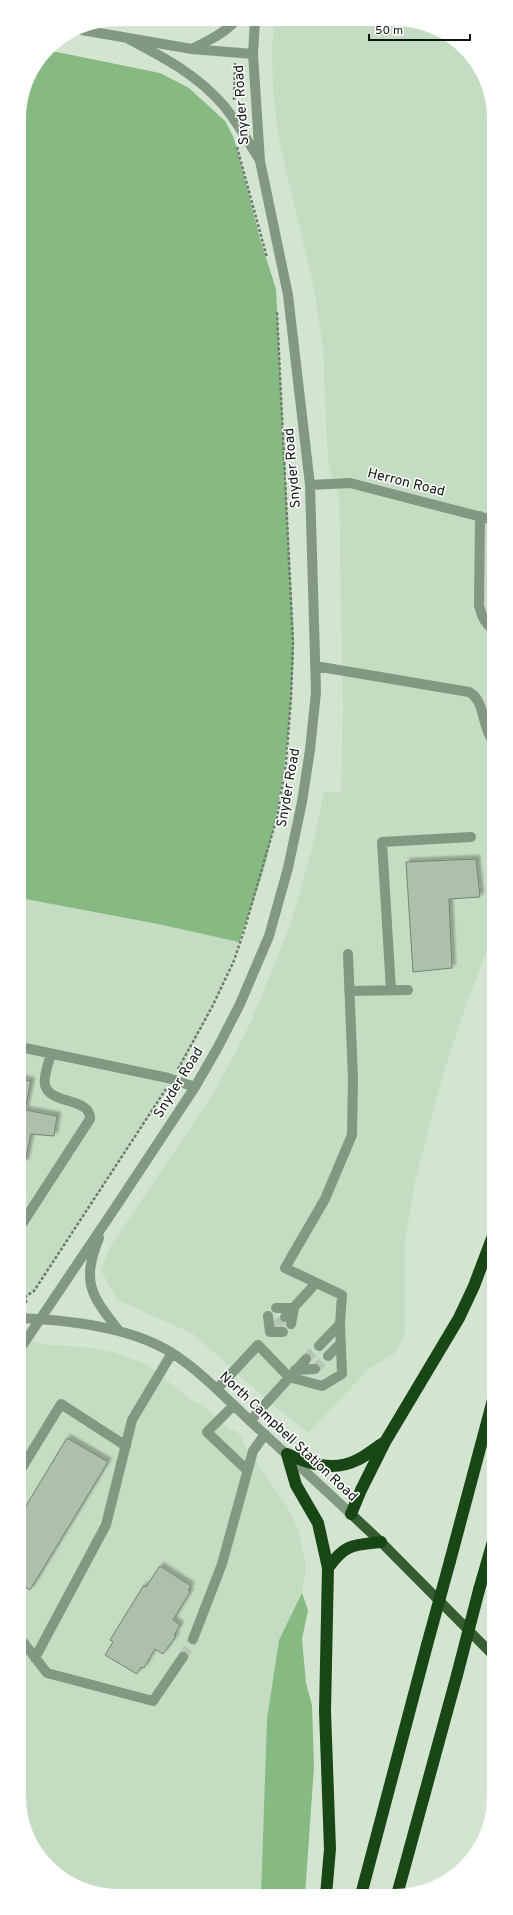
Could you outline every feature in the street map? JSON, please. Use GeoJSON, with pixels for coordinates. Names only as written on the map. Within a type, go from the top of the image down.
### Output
{"type":"FeatureCollection","features":[{"type":"Feature","properties":{"kind":"highway"},"geometry":{"type":"LineString","coordinates":[[351,1514],[385,1442],[460,1318],[487,1252]]}},
{"type":"Feature","properties":{"kind":"highway"},"geometry":{"type":"LineString","coordinates":[[363,1889],[487,1422]]}},
{"type":"Feature","properties":{"kind":"highway"},"geometry":{"type":"LineString","coordinates":[[287,1454],[312,1464],[339,1466],[359,1460],[385,1442]]}},
{"type":"Feature","properties":{"kind":"highway"},"geometry":{"type":"LineString","coordinates":[[287,1454],[296,1485],[318,1523],[328,1568],[325,1711],[330,1849],[327,1889]]}},
{"type":"Feature","properties":{"kind":"highway"},"geometry":{"type":"LineString","coordinates":[[328,1568],[339,1553],[356,1544],[381,1542]]}},
{"type":"Feature","properties":{"kind":"highway"},"geometry":{"type":"LineString","coordinates":[[399,1889],[487,1562]]}},
{"type":"Feature","properties":{"kind":"main road","name":"North Campbell Station Road"},"geometry":{"type":"LineString","coordinates":[[351,1514],[381,1542],[487,1649]]}},
{"type":"Feature","properties":{"kind":"street"},"geometry":{"type":"LineString","coordinates":[[192,49],[214,38],[231,26]]}},
{"type":"Feature","properties":{"kind":"street"},"geometry":{"type":"LineString","coordinates":[[253,54],[255,26]]}},
{"type":"Feature","properties":{"kind":"street","name":"Snyder Road"},"geometry":{"type":"LineString","coordinates":[[26,1340],[195,1087],[240,1004],[269,936],[288,868],[302,802],[312,735],[316,692],[310,485],[288,295],[260,161],[253,54],[192,49],[89,31]]}},
{"type":"Feature","properties":{"kind":"street","name":"Snyder Road"},"geometry":{"type":"LineString","coordinates":[[127,38],[182,68],[200,82],[227,110],[260,161]]}},
{"type":"Feature","properties":{"kind":"street","name":"Herron Road"},"geometry":{"type":"LineString","coordinates":[[310,485],[350,484],[487,518]]}},
{"type":"Feature","properties":{"kind":"street"},"geometry":{"type":"LineString","coordinates":[[480,516],[479,606],[482,617],[487,625]]}},
{"type":"Feature","properties":{"kind":"street"},"geometry":{"type":"LineString","coordinates":[[315,666],[469,692],[478,699],[487,732]]}},
{"type":"Feature","properties":{"kind":"street"},"geometry":{"type":"LineString","coordinates":[[391,990],[382,842],[471,837]]}},
{"type":"Feature","properties":{"kind":"street"},"geometry":{"type":"LineString","coordinates":[[258,1345],[292,1373],[322,1386],[342,1374],[340,1324],[342,1295],[285,1268],[325,1199],[352,1135],[353,1079],[348,954]]}},
{"type":"Feature","properties":{"kind":"street"},"geometry":{"type":"LineString","coordinates":[[349,991],[408,990]]}},
{"type":"Feature","properties":{"kind":"street"},"geometry":{"type":"LineString","coordinates":[[26,1048],[173,1079],[195,1087]]}},
{"type":"Feature","properties":{"kind":"street"},"geometry":{"type":"LineString","coordinates":[[26,1218],[86,1128],[90,1119],[88,1111],[83,1106],[54,1095],[45,1085],[45,1078],[51,1054]]}},
{"type":"Feature","properties":{"kind":"street"},"geometry":{"type":"LineString","coordinates":[[104,1224],[92,1258],[90,1267],[90,1285],[96,1300],[119,1331]]}},
{"type":"Feature","properties":{"kind":"street"},"geometry":{"type":"LineString","coordinates":[[288,1321],[294,1308],[316,1283]]}},
{"type":"Feature","properties":{"kind":"street"},"geometry":{"type":"LineString","coordinates":[[276,1308],[294,1308]]}},
{"type":"Feature","properties":{"kind":"street"},"geometry":{"type":"LineString","coordinates":[[217,1389],[258,1345],[276,1331],[268,1316]]}},
{"type":"Feature","properties":{"kind":"street","name":"North Campbell Station Road"},"geometry":{"type":"LineString","coordinates":[[26,1318],[119,1331],[148,1341],[172,1353],[217,1389],[351,1514]]}},
{"type":"Feature","properties":{"kind":"street"},"geometry":{"type":"LineString","coordinates":[[319,1346],[340,1324]]}},
{"type":"Feature","properties":{"kind":"street"},"geometry":{"type":"LineString","coordinates":[[328,1356],[341,1343]]}},
{"type":"Feature","properties":{"kind":"street"},"geometry":{"type":"LineString","coordinates":[[35,1658],[106,1525],[132,1420],[172,1353]]}},
{"type":"Feature","properties":{"kind":"street"},"geometry":{"type":"LineString","coordinates":[[250,1420],[306,1359]]}},
{"type":"Feature","properties":{"kind":"street"},"geometry":{"type":"LineString","coordinates":[[292,1373],[315,1369]]}},
{"type":"Feature","properties":{"kind":"street"},"geometry":{"type":"LineString","coordinates":[[26,1461],[61,1404],[126,1446]]}},
{"type":"Feature","properties":{"kind":"street"},"geometry":{"type":"LineString","coordinates":[[234,1405],[207,1432],[248,1470]]}},
{"type":"Feature","properties":{"kind":"street"},"geometry":{"type":"LineString","coordinates":[[193,1639],[222,1564],[253,1451],[265,1434]]}},
{"type":"Feature","properties":{"kind":"street"},"geometry":{"type":"LineString","coordinates":[[26,1646],[47,1673],[153,1701],[183,1656]]}},
{"type":"Feature","properties":{"kind":"path"},"geometry":{"type":"LineString","coordinates":[[227,110],[234,101],[235,53]]}},
{"type":"Feature","properties":{"kind":"path"},"geometry":{"type":"LineString","coordinates":[[236,141],[269,265]]}},
{"type":"Feature","properties":{"kind":"path"},"geometry":{"type":"LineString","coordinates":[[26,1303],[26,1296],[34,1291],[173,1079],[212,1007],[235,957],[277,818],[286,763],[293,644],[276,306]]}},
{"type":"Feature","properties":{"kind":"shaded area"},"geometry":{"type":"Polygon","coordinates":[[[274,26],[401,26],[419,29],[441,38],[464,57],[477,77],[484,94],[487,118],[487,950],[444,1071],[416,1177],[405,1240],[405,1334],[395,1353],[371,1367],[308,1433],[279,1410],[193,1334],[118,1300],[101,1271],[110,1247],[216,1089],[249,1026],[290,926],[313,845],[324,791],[341,793],[343,708],[339,498],[328,463],[323,348],[314,289],[278,136],[273,89],[272,48],[274,26]]]}},
{"type":"Feature","properties":{"kind":"shaded area"},"geometry":{"type":"Polygon","coordinates":[[[26,899],[158,924],[239,942],[221,988],[204,1025],[186,1058],[188,1060],[166,1090],[35,1289],[29,1295],[26,1296],[26,899]]]}},
{"type":"Feature","properties":{"kind":"shaded area"},"geometry":{"type":"Polygon","coordinates":[[[26,1340],[43,1344],[93,1348],[112,1352],[144,1363],[190,1399],[202,1405],[229,1429],[236,1431],[243,1438],[244,1444],[288,1508],[299,1532],[306,1568],[302,1593],[279,1640],[267,1719],[261,1889],[112,1889],[94,1886],[72,1877],[53,1862],[45,1853],[33,1832],[29,1821],[26,1797],[26,1340]]]}},
{"type":"Feature","properties":{"kind":"green space"},"geometry":{"type":"Polygon","coordinates":[[[54,52],[160,73],[189,88],[225,121],[233,136],[238,152],[260,239],[276,289],[294,643],[287,748],[279,800],[262,874],[239,942],[158,924],[26,899],[26,112],[29,94],[33,83],[45,62],[54,52]]]}},
{"type":"Feature","properties":{"kind":"green space"},"geometry":{"type":"Polygon","coordinates":[[[302,1593],[308,1610],[302,1639],[306,1683],[312,1705],[314,1767],[305,1889],[261,1889],[267,1719],[279,1640],[302,1593]]]}},
{"type":"Feature","properties":{"kind":"building"},"geometry":{"type":"Polygon","coordinates":[[[476,859],[480,897],[449,899],[452,968],[413,972],[406,862],[476,859]]]}},
{"type":"Feature","properties":{"kind":"building"},"geometry":{"type":"Polygon","coordinates":[[[26,1080],[31,1081],[26,1105],[26,1080]]]}},
{"type":"Feature","properties":{"kind":"building"},"geometry":{"type":"Polygon","coordinates":[[[26,1110],[57,1116],[54,1136],[31,1134],[26,1158],[26,1110]]]}},
{"type":"Feature","properties":{"kind":"building"},"geometry":{"type":"Polygon","coordinates":[[[67,1438],[108,1462],[30,1590],[26,1588],[26,1506],[67,1438]]]}},
{"type":"Feature","properties":{"kind":"building"},"geometry":{"type":"Polygon","coordinates":[[[160,1566],[191,1586],[188,1590],[190,1592],[173,1620],[180,1625],[174,1635],[176,1636],[163,1654],[155,1649],[144,1668],[141,1667],[137,1674],[105,1655],[113,1642],[110,1640],[144,1585],[146,1587],[160,1566]]]}},
{"type":"Feature","properties":{"kind":"tunnel"},"geometry":{"type":"LineString","coordinates":[[275,1327],[285,1317]]}},
{"type":"Feature","properties":{"kind":"tunnel"},"geometry":{"type":"LineString","coordinates":[[306,1359],[319,1346]]}},
{"type":"Feature","properties":{"kind":"tunnel"},"geometry":{"type":"LineString","coordinates":[[315,1369],[328,1356]]}},
{"type":"Feature","properties":{"kind":"tunnel"},"geometry":{"type":"LineString","coordinates":[[183,1657],[193,1639]]}}]}
